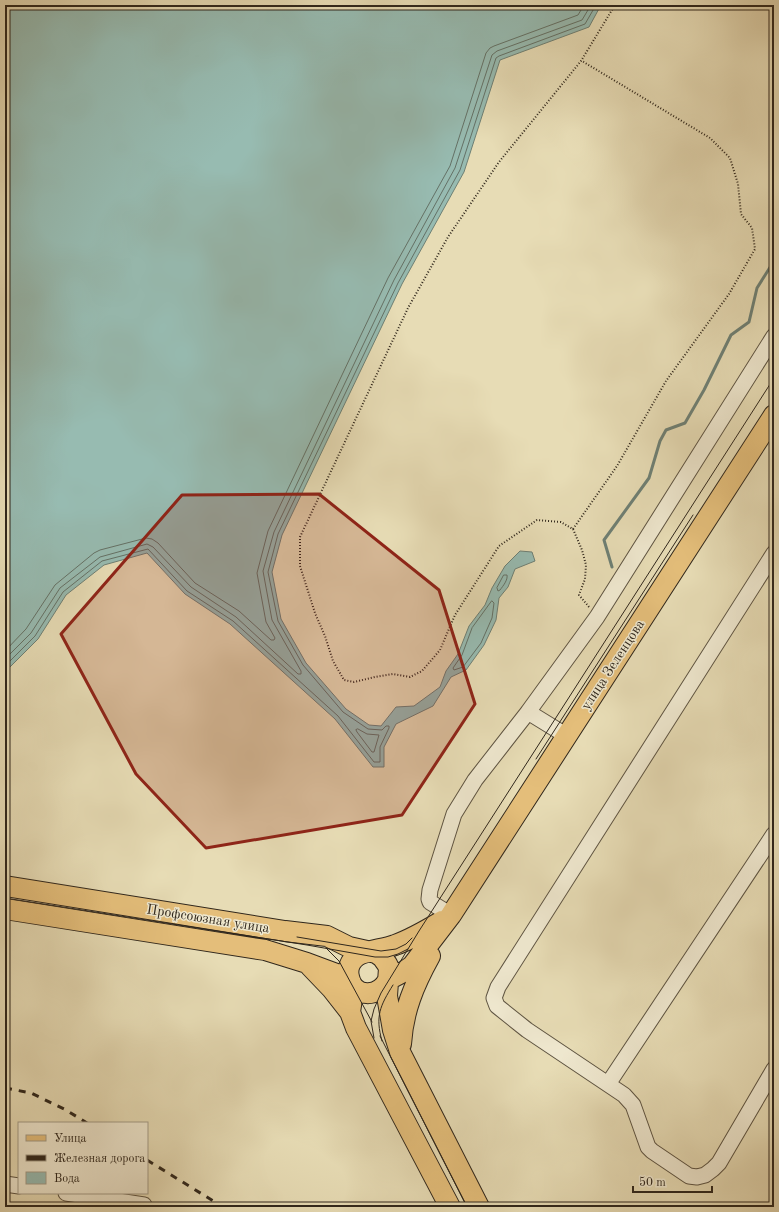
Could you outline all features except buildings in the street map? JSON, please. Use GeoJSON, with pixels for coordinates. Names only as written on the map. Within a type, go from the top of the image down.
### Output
{"type":"FeatureCollection","features":[{"type":"Feature","properties":{"kind":"main road","name":"улица Зеленцова"},"geometry":{"type":"LineString","coordinates":[[387,982],[412,966],[451,915],[774,415]]}},
{"type":"Feature","properties":{"kind":"main road","name":"Профсоюзная улица"},"geometry":{"type":"LineString","coordinates":[[5,886],[285,931],[326,936],[349,947],[376,953],[381,956],[389,968],[387,996],[393,1030],[400,1052],[479,1207]]}},
{"type":"Feature","properties":{"kind":"main road","name":"Профсоюзная улица"},"geometry":{"type":"LineString","coordinates":[[5,909],[265,950],[342,976],[351,983]]}},
{"type":"Feature","properties":{"kind":"main road","name":"улица Зеленцова"},"geometry":{"type":"LineString","coordinates":[[368,952],[390,947],[409,939],[451,915]]}},
{"type":"Feature","properties":{"kind":"main road"},"geometry":{"type":"LineString","coordinates":[[400,1052],[403,1026],[413,990],[451,915]]}},
{"type":"Feature","properties":{"kind":"main road"},"geometry":{"type":"LineString","coordinates":[[350,1012],[353,992],[348,971],[350,963],[359,954],[368,952]]}},
{"type":"Feature","properties":{"kind":"main road"},"geometry":{"type":"LineString","coordinates":[[307,963],[332,989],[350,1012],[356,1028],[450,1207]]}},
{"type":"Feature","properties":{"kind":"main road"},"geometry":{"type":"LineString","coordinates":[[351,983],[361,992],[370,993],[379,990],[387,982]]}},
{"type":"Feature","properties":{"kind":"lane"},"geometry":{"type":"LineString","coordinates":[[451,915],[430,902],[429,898],[430,890],[454,814],[475,780],[528,712],[597,617],[774,336]]}},
{"type":"Feature","properties":{"kind":"lane"},"geometry":{"type":"LineString","coordinates":[[774,553],[498,987],[494,998],[497,1006],[522,1026],[624,1095],[633,1105],[645,1141],[650,1149],[689,1176],[697,1177],[705,1175],[719,1163],[774,1069]]}},
{"type":"Feature","properties":{"kind":"lane"},"geometry":{"type":"LineString","coordinates":[[528,712],[567,736]]}},
{"type":"Feature","properties":{"kind":"lane"},"geometry":{"type":"LineString","coordinates":[[608,1084],[772,840]]}},
{"type":"Feature","properties":{"kind":"lane"},"geometry":{"type":"LineString","coordinates":[[5,1184],[18,1186]]}},
{"type":"Feature","properties":{"kind":"lane"},"geometry":{"type":"LineString","coordinates":[[72,1194],[144,1205]]}},
{"type":"Feature","properties":{"kind":"path"},"geometry":{"type":"LineString","coordinates":[[597,617],[579,595],[586,579],[586,565],[582,550],[573,529],[561,522],[537,520],[500,546],[455,615],[440,650],[422,670],[410,677],[393,674],[354,682],[344,680],[333,661],[325,636],[315,613],[300,566],[300,537],[405,315],[448,237],[499,162],[581,61],[615,5]]}},
{"type":"Feature","properties":{"kind":"path"},"geometry":{"type":"LineString","coordinates":[[573,529],[617,466],[666,381],[729,294],[755,249],[752,228],[741,214],[738,184],[730,158],[710,138],[581,61]]}},
{"type":"Feature","properties":{"kind":"highlighted area"},"geometry":{"type":"Polygon","coordinates":[[[319,494],[439,590],[475,704],[402,815],[206,848],[136,774],[61,634],[182,495],[319,494]]]}},
{"type":"Feature","properties":{"kind":"water"},"geometry":{"type":"Polygon","coordinates":[[[5,5],[601,5],[589,27],[500,60],[464,172],[402,284],[282,535],[272,572],[281,619],[306,663],[346,709],[369,725],[381,726],[396,707],[414,706],[440,687],[446,671],[458,654],[469,626],[485,605],[492,588],[505,566],[520,551],[532,552],[535,561],[515,569],[508,587],[499,598],[496,620],[484,645],[466,670],[451,677],[433,706],[396,724],[384,747],[384,767],[373,767],[335,719],[230,624],[185,594],[147,553],[104,565],[66,595],[38,639],[5,672],[5,5]]]}},
{"type":"Feature","properties":{"kind":"waterway"},"geometry":{"type":"LineString","coordinates":[[612,567],[604,540],[649,478],[660,441],[666,430],[685,423],[704,390],[731,335],[749,322],[757,288],[774,261]]}},
{"type":"Feature","properties":{"kind":"tram line"},"geometry":{"type":"LineString","coordinates":[[374,1038],[371,1021],[374,1009],[381,993],[419,931],[774,378]]}},
{"type":"Feature","properties":{"kind":"tram line"},"geometry":{"type":"LineString","coordinates":[[536,759],[693,515]]}},
{"type":"Feature","properties":{"kind":"tram line"},"geometry":{"type":"LineString","coordinates":[[5,898],[375,957],[388,957],[408,949]]}},
{"type":"Feature","properties":{"kind":"tram line"},"geometry":{"type":"LineString","coordinates":[[297,937],[381,951],[396,949],[406,944],[412,938]]}},
{"type":"Feature","properties":{"kind":"tram line"},"geometry":{"type":"LineString","coordinates":[[326,948],[339,961],[372,1022]]}},
{"type":"Feature","properties":{"kind":"tram line"},"geometry":{"type":"LineString","coordinates":[[382,1041],[379,1025],[380,1012],[382,1005],[393,985]]}},
{"type":"Feature","properties":{"kind":"tram line"},"geometry":{"type":"LineString","coordinates":[[380,1036],[467,1207]]}},
{"type":"Feature","properties":{"kind":"railway"},"geometry":{"type":"LineString","coordinates":[[5,1088],[31,1093],[66,1110],[85,1122]]}},
{"type":"Feature","properties":{"kind":"railway"},"geometry":{"type":"LineString","coordinates":[[148,1161],[223,1207]]}}]}
